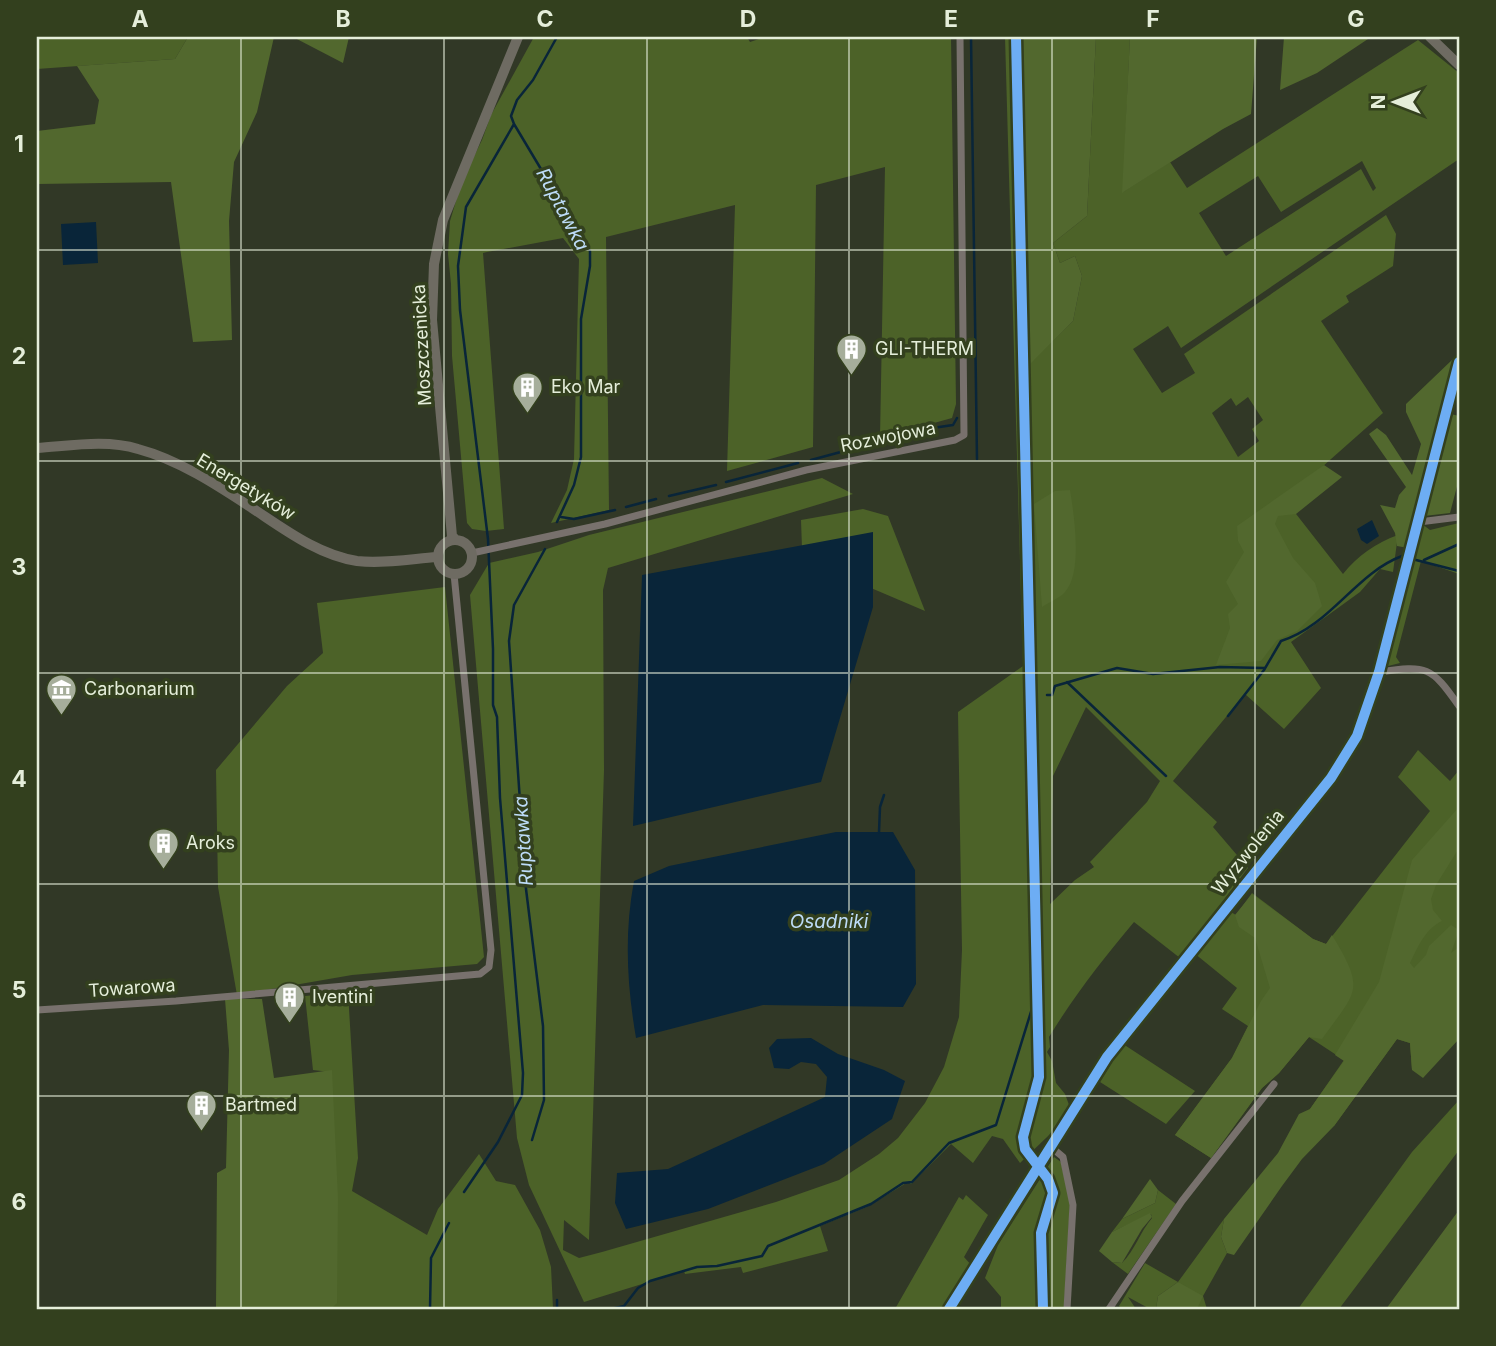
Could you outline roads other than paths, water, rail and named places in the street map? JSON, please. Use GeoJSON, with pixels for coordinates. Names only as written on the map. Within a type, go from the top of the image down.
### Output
{"type":"FeatureCollection","features":[{"type":"Feature","properties":{"kind":"street","name":"Moszczenicka"},"geometry":{"type":"LineString","coordinates":[[455,539],[452,536],[432,320],[434,264],[443,220],[518,37]]}},
{"type":"Feature","properties":{"kind":"street","name":"Rozwojowa"},"geometry":{"type":"LineString","coordinates":[[477,552],[612,522],[806,470],[955,440],[964,435],[960,37]]}},
{"type":"Feature","properties":{"kind":"street"},"geometry":{"type":"LineString","coordinates":[[1430,37],[1459,65]]}},
{"type":"Feature","properties":{"kind":"street","name":"Wyzwolenia"},"geometry":{"type":"LineString","coordinates":[[949,1309],[1107,1057],[1341,764],[1357,736],[1379,671],[1459,362]]}},
{"type":"Feature","properties":{"kind":"street","name":"Energetyków"},"geometry":{"type":"LineString","coordinates":[[37,448],[120,444],[139,449],[173,462],[240,500],[286,531],[337,555],[357,561],[437,557]]}},
{"type":"Feature","properties":{"kind":"street"},"geometry":{"type":"LineString","coordinates":[[1419,522],[1459,517]]}},
{"type":"Feature","properties":{"kind":"street"},"geometry":{"type":"LineString","coordinates":[[455,539],[466,543],[477,552],[468,568],[454,574],[444,571],[437,557],[445,542],[455,539]]}},
{"type":"Feature","properties":{"kind":"street","name":"Towarowa"},"geometry":{"type":"LineString","coordinates":[[37,1010],[480,974],[489,967],[491,950],[454,574]]}},
{"type":"Feature","properties":{"kind":"street"},"geometry":{"type":"LineString","coordinates":[[1379,671],[1411,667],[1429,670],[1459,706]]}},
{"type":"Feature","properties":{"kind":"street"},"geometry":{"type":"LineString","coordinates":[[1109,1309],[1182,1201],[1273,1084]]}},
{"type":"Feature","properties":{"kind":"street"},"geometry":{"type":"LineString","coordinates":[[1051,1147],[1063,1157],[1073,1205],[1067,1309]]}},
{"type":"Feature","properties":{"kind":"water"},"geometry":{"type":"Polygon","coordinates":[[[96,222],[98,263],[63,265],[61,224],[96,222]]]}},
{"type":"Feature","properties":{"kind":"water"},"geometry":{"type":"Polygon","coordinates":[[[1372,520],[1379,536],[1367,544],[1361,540],[1357,529],[1372,520]]]}},
{"type":"Feature","properties":{"kind":"water"},"geometry":{"type":"Polygon","coordinates":[[[873,532],[873,607],[821,782],[633,826],[642,575],[873,532]]]}},
{"type":"Feature","properties":{"kind":"water","name":"Osadniki"},"geometry":{"type":"Polygon","coordinates":[[[836,832],[893,832],[915,870],[916,984],[903,1007],[763,1005],[636,1038],[628,959],[634,881],[669,866],[836,832]]]}},
{"type":"Feature","properties":{"kind":"water"},"geometry":{"type":"Polygon","coordinates":[[[811,1038],[838,1054],[884,1070],[905,1081],[892,1119],[824,1164],[708,1209],[626,1229],[615,1203],[617,1173],[668,1169],[825,1097],[827,1077],[816,1064],[801,1062],[789,1069],[774,1068],[769,1048],[777,1039],[811,1038]]]}},
{"type":"Feature","properties":{"kind":"waterway","name":"Ruptawka"},"geometry":{"type":"LineString","coordinates":[[557,37],[533,80],[517,100],[511,116],[590,251],[581,319],[581,457],[574,485],[557,522]]}},
{"type":"Feature","properties":{"kind":"waterway"},"geometry":{"type":"LineString","coordinates":[[971,37],[977,459]]}},
{"type":"Feature","properties":{"kind":"waterway"},"geometry":{"type":"LineString","coordinates":[[464,1192],[498,1142],[522,1095],[523,1073],[500,798],[497,717],[493,705],[488,539],[460,310],[458,266],[466,207],[514,124]]}},
{"type":"Feature","properties":{"kind":"waterway"},"geometry":{"type":"LineString","coordinates":[[811,460],[926,429],[953,425],[957,418]]}},
{"type":"Feature","properties":{"kind":"waterway"},"geometry":{"type":"LineString","coordinates":[[726,482],[798,463]]}},
{"type":"Feature","properties":{"kind":"waterway"},"geometry":{"type":"LineString","coordinates":[[669,496],[716,485]]}},
{"type":"Feature","properties":{"kind":"waterway"},"geometry":{"type":"LineString","coordinates":[[626,507],[656,499]]}},
{"type":"Feature","properties":{"kind":"waterway"},"geometry":{"type":"LineString","coordinates":[[561,517],[574,519],[615,510]]}},
{"type":"Feature","properties":{"kind":"waterway"},"geometry":{"type":"LineString","coordinates":[[1424,560],[1459,544]]}},
{"type":"Feature","properties":{"kind":"waterway","name":"Ruptawka"},"geometry":{"type":"LineString","coordinates":[[532,1140],[544,1100],[543,1026],[526,889],[509,641],[514,605],[545,549]]}},
{"type":"Feature","properties":{"kind":"waterway"},"geometry":{"type":"LineString","coordinates":[[1228,716],[1264,670],[1281,641],[1314,624],[1371,574],[1402,556]]}},
{"type":"Feature","properties":{"kind":"waterway"},"geometry":{"type":"LineString","coordinates":[[1416,560],[1459,571]]}},
{"type":"Feature","properties":{"kind":"waterway"},"geometry":{"type":"LineString","coordinates":[[1047,695],[1052,695],[1055,686],[1117,668],[1153,674],[1220,667],[1264,668]]}},
{"type":"Feature","properties":{"kind":"waterway"},"geometry":{"type":"LineString","coordinates":[[1067,682],[1166,776]]}},
{"type":"Feature","properties":{"kind":"waterway"},"geometry":{"type":"LineString","coordinates":[[879,832],[880,807],[884,795]]}},
{"type":"Feature","properties":{"kind":"waterway"},"geometry":{"type":"LineString","coordinates":[[611,1309],[624,1306],[638,1288],[650,1281],[697,1267],[717,1266],[762,1256],[768,1246],[871,1204],[903,1183],[912,1182],[949,1143],[996,1125],[1034,1002],[1030,875]]}},
{"type":"Feature","properties":{"kind":"waterway"},"geometry":{"type":"LineString","coordinates":[[430,1309],[431,1258],[449,1223]]}},
{"type":"Feature","properties":{"kind":"waterway","name":"Ruptawka"},"geometry":{"type":"LineString","coordinates":[[557,1300],[557,1309]]}},
{"type":"Feature","properties":{"kind":"place","name":"GLI-THERM"},"geometry":{"type":"Point","coordinates":[852,376]}},
{"type":"Feature","properties":{"kind":"place","name":"Eko Mar"},"geometry":{"type":"Point","coordinates":[528,414]}},
{"type":"Feature","properties":{"kind":"place","name":"Carbonarium"},"geometry":{"type":"Point","coordinates":[61,716]}},
{"type":"Feature","properties":{"kind":"place","name":"Aroks"},"geometry":{"type":"Point","coordinates":[163,870]}},
{"type":"Feature","properties":{"kind":"place","name":"Iventini"},"geometry":{"type":"Point","coordinates":[289,1024]}},
{"type":"Feature","properties":{"kind":"place","name":"Bartmed"},"geometry":{"type":"Point","coordinates":[202,1132]}}]}
